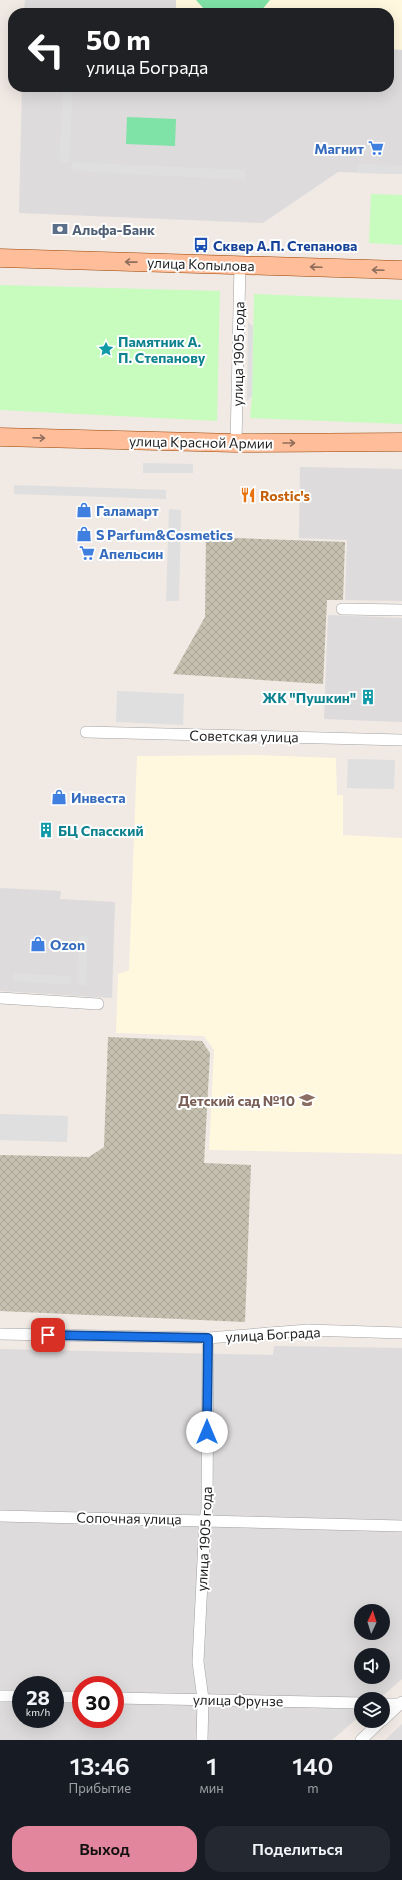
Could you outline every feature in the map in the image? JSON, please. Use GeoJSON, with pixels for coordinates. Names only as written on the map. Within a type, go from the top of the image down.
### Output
{"type":"FeatureCollection","features":[{"type":"Feature","properties":{"kind":"main road","name":"улица Копылова"},"geometry":{"type":"LineString","coordinates":[[0,258],[402,270]]}},
{"type":"Feature","properties":{"kind":"main road","name":"улица Красной Армии"},"geometry":{"type":"LineString","coordinates":[[0,437],[236,443],[402,442]]}},
{"type":"Feature","properties":{"kind":"street","name":"улица 1905 года"},"geometry":{"type":"LineString","coordinates":[[236,443],[240,264]]}},
{"type":"Feature","properties":{"kind":"street"},"geometry":{"type":"LineString","coordinates":[[342,609],[402,610]]}},
{"type":"Feature","properties":{"kind":"street","name":"Советская улица"},"geometry":{"type":"LineString","coordinates":[[86,732],[402,740]]}},
{"type":"Feature","properties":{"kind":"street"},"geometry":{"type":"LineString","coordinates":[[0,998],[98,1004]]}},
{"type":"Feature","properties":{"kind":"street","name":"улица Бограда"},"geometry":{"type":"LineString","coordinates":[[0,1334],[208,1338],[308,1330],[402,1333]]}},
{"type":"Feature","properties":{"kind":"street","name":"улица 1905 года"},"geometry":{"type":"LineString","coordinates":[[202,1740],[203,1700],[198,1662],[205,1520],[207,1509],[208,1338]]}},
{"type":"Feature","properties":{"kind":"street","name":"Сопочная улица"},"geometry":{"type":"LineString","coordinates":[[0,1516],[402,1526]]}},
{"type":"Feature","properties":{"kind":"street"},"geometry":{"type":"LineString","coordinates":[[0,1696],[12,1696]]}},
{"type":"Feature","properties":{"kind":"street","name":"улица Фрунзе"},"geometry":{"type":"LineString","coordinates":[[124,1698],[354,1703]]}},
{"type":"Feature","properties":{"kind":"street"},"geometry":{"type":"LineString","coordinates":[[390,1704],[401,1703]]}},
{"type":"Feature","properties":{"kind":"street"},"geometry":{"type":"LineString","coordinates":[[390,1713],[401,1703]]}},
{"type":"Feature","properties":{"kind":"street"},"geometry":{"type":"LineString","coordinates":[[361,1740],[374,1728]]}},
{"type":"Feature","properties":{"kind":"shaded area"},"geometry":{"type":"Polygon","coordinates":[[[25,0],[402,0],[402,174],[338,172],[263,223],[19,213],[22,92],[394,92],[394,8],[24,8],[25,0]]]}},
{"type":"Feature","properties":{"kind":"shaded area"},"geometry":{"type":"Polygon","coordinates":[[[176,0],[402,0],[402,50],[394,49],[394,8],[176,8],[176,0]]]}},
{"type":"Feature","properties":{"kind":"shaded area"},"geometry":{"type":"Polygon","coordinates":[[[63,92],[73,92],[69,163],[59,163],[63,92]]]}},
{"type":"Feature","properties":{"kind":"shaded area"},"geometry":{"type":"Polygon","coordinates":[[[72,162],[245,170],[245,180],[71,171],[72,162]]]}},
{"type":"Feature","properties":{"kind":"shaded area"},"geometry":{"type":"Polygon","coordinates":[[[358,164],[402,165],[402,174],[357,173],[358,164]]]}},
{"type":"Feature","properties":{"kind":"shaded area"},"geometry":{"type":"Polygon","coordinates":[[[248,322],[253,326],[252,396],[247,401],[248,322]]]}},
{"type":"Feature","properties":{"kind":"shaded area"},"geometry":{"type":"Polygon","coordinates":[[[143,463],[193,464],[193,473],[143,473],[143,463]]]}},
{"type":"Feature","properties":{"kind":"shaded area"},"geometry":{"type":"Polygon","coordinates":[[[300,467],[402,469],[402,601],[345,600],[347,540],[299,538],[300,467]]]}},
{"type":"Feature","properties":{"kind":"shaded area"},"geometry":{"type":"Polygon","coordinates":[[[14,485],[166,490],[166,499],[14,494],[14,485]]]}},
{"type":"Feature","properties":{"kind":"shaded area"},"geometry":{"type":"Polygon","coordinates":[[[169,509],[181,510],[179,601],[166,601],[169,509]]]}},
{"type":"Feature","properties":{"kind":"shaded area"},"geometry":{"type":"Polygon","coordinates":[[[206,537],[345,542],[343,600],[327,600],[323,684],[173,674],[205,617],[206,537]]]}},
{"type":"Feature","properties":{"kind":"shaded area"},"geometry":{"type":"Polygon","coordinates":[[[328,615],[402,618],[402,722],[324,719],[328,615]]]}},
{"type":"Feature","properties":{"kind":"shaded area"},"geometry":{"type":"Polygon","coordinates":[[[117,691],[184,694],[183,725],[116,722],[117,691]]]}},
{"type":"Feature","properties":{"kind":"shaded area"},"geometry":{"type":"Polygon","coordinates":[[[257,755],[336,758],[337,795],[343,795],[343,835],[402,838],[402,1154],[209,1150],[214,1050],[204,1036],[116,1033],[118,974],[129,970],[137,756],[257,755]]]}},
{"type":"Feature","properties":{"kind":"shaded area"},"geometry":{"type":"Polygon","coordinates":[[[348,759],[395,760],[394,789],[347,788],[348,759]]]}},
{"type":"Feature","properties":{"kind":"shaded area"},"geometry":{"type":"Polygon","coordinates":[[[0,888],[61,891],[60,899],[115,902],[112,998],[0,991],[0,888]]]}},
{"type":"Feature","properties":{"kind":"shaded area"},"geometry":{"type":"Polygon","coordinates":[[[79,936],[88,936],[86,986],[77,985],[79,936]]]}},
{"type":"Feature","properties":{"kind":"shaded area"},"geometry":{"type":"Polygon","coordinates":[[[13,973],[72,976],[71,985],[13,981],[13,973]]]}},
{"type":"Feature","properties":{"kind":"shaded area"},"geometry":{"type":"Polygon","coordinates":[[[108,1037],[202,1041],[210,1053],[204,1163],[251,1165],[245,1322],[0,1311],[0,1155],[89,1157],[104,1147],[108,1037]]]}},
{"type":"Feature","properties":{"kind":"shaded area"},"geometry":{"type":"Polygon","coordinates":[[[0,1114],[68,1116],[67,1142],[0,1140],[0,1114]]]}},
{"type":"Feature","properties":{"kind":"shaded area"},"geometry":{"type":"Polygon","coordinates":[[[274,1346],[402,1348],[402,1679],[387,1692],[354,1692],[354,1721],[332,1740],[0,1740],[0,1349],[273,1355],[274,1346]]]}},
{"type":"Feature","properties":{"kind":"shaded area"},"geometry":{"type":"Polygon","coordinates":[[[402,1724],[402,1740],[385,1740],[402,1724]]]}},
{"type":"Feature","properties":{"kind":"green space"},"geometry":{"type":"Polygon","coordinates":[[[196,0],[270,0],[263,8],[203,8],[196,0]]]}},
{"type":"Feature","properties":{"kind":"green space"},"geometry":{"type":"Polygon","coordinates":[[[127,117],[176,119],[175,146],[126,144],[127,117]]]}},
{"type":"Feature","properties":{"kind":"green space"},"geometry":{"type":"Polygon","coordinates":[[[371,194],[402,195],[402,245],[369,243],[371,194]]]}},
{"type":"Feature","properties":{"kind":"green space"},"geometry":{"type":"Polygon","coordinates":[[[0,285],[220,291],[217,421],[0,410],[0,285]]]}},
{"type":"Feature","properties":{"kind":"green space"},"geometry":{"type":"Polygon","coordinates":[[[254,294],[402,300],[402,424],[250,418],[252,395],[254,294]]]}},
{"type":"Feature","properties":{"kind":"place","name":"Магнит"},"geometry":{"type":"Point","coordinates":[376,148]}},
{"type":"Feature","properties":{"kind":"place","name":"Альфа-Банк"},"geometry":{"type":"Point","coordinates":[60,229]}},
{"type":"Feature","properties":{"kind":"place","name":"Сквер А.П. Степанова"},"geometry":{"type":"Point","coordinates":[201,245]}},
{"type":"Feature","properties":{"kind":"place","name":"Памятник А. П. Степанову"},"geometry":{"type":"Point","coordinates":[106,349]}},
{"type":"Feature","properties":{"kind":"place","name":"Rostic's"},"geometry":{"type":"Point","coordinates":[248,495]}},
{"type":"Feature","properties":{"kind":"place","name":"Галамарт"},"geometry":{"type":"Point","coordinates":[84,510]}},
{"type":"Feature","properties":{"kind":"place","name":"S Parfum&Cosmetics"},"geometry":{"type":"Point","coordinates":[84,534]}},
{"type":"Feature","properties":{"kind":"place","name":"Апельсин"},"geometry":{"type":"Point","coordinates":[87,553]}},
{"type":"Feature","properties":{"kind":"place","name":"ЖК \"Пушкин\""},"geometry":{"type":"Point","coordinates":[368,697]}},
{"type":"Feature","properties":{"kind":"place","name":"Инвеста"},"geometry":{"type":"Point","coordinates":[59,797]}},
{"type":"Feature","properties":{"kind":"place","name":"БЦ Спасский"},"geometry":{"type":"Point","coordinates":[46,830]}},
{"type":"Feature","properties":{"kind":"place","name":"Ozon"},"geometry":{"type":"Point","coordinates":[38,944]}},
{"type":"Feature","properties":{"kind":"place","name":"Детский сад №10"},"geometry":{"type":"Point","coordinates":[307,1100]}},
{"type":"Feature","properties":{"kind":"route"},"geometry":{"type":"LineString","coordinates":[[48,1335],[208,1338],[207,1432]]}}]}
